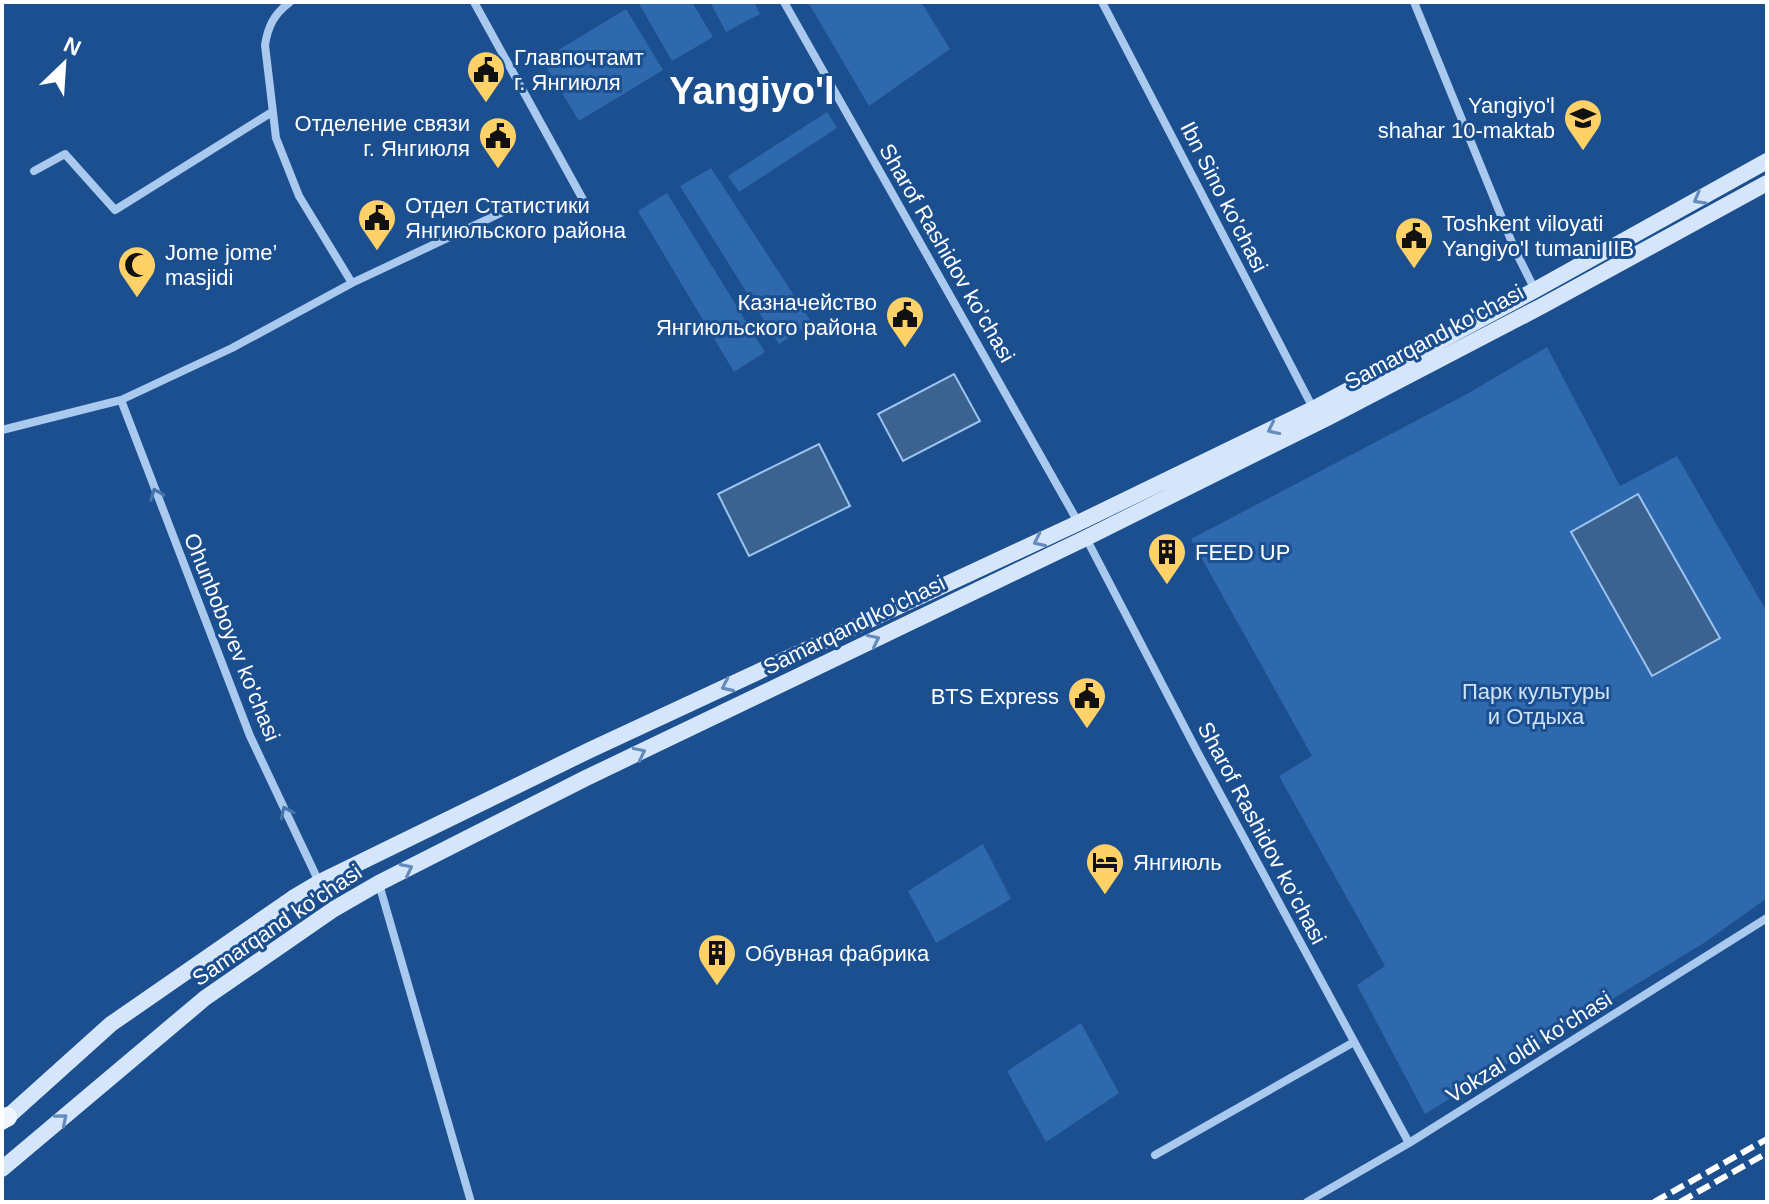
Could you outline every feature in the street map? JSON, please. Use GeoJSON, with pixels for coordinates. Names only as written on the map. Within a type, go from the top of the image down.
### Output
{"type":"FeatureCollection","features":[{"type":"Feature","properties":{"kind":"main road","name":"Samarqand ko'chasi"},"geometry":{"type":"LineString","coordinates":[[4,1119],[111,1024],[320,882],[590,750],[1082,531],[1327,418],[1539,298],[1767,161]]}},
{"type":"Feature","properties":{"kind":"main road","name":"Samarqand ko'chasi"},"geometry":{"type":"LineString","coordinates":[[2,1169],[205,998],[334,909],[379,883],[1082,531],[1313,409],[1767,183]]}},
{"type":"Feature","properties":{"kind":"street"},"geometry":{"type":"LineString","coordinates":[[290,2],[274,17],[265,45],[276,138],[299,196],[352,283]]}},
{"type":"Feature","properties":{"kind":"street"},"geometry":{"type":"LineString","coordinates":[[474,2],[586,205]]}},
{"type":"Feature","properties":{"kind":"street","name":"Sharof Rashidov ko’chasi"},"geometry":{"type":"LineString","coordinates":[[784,2],[1082,531],[1409,1143]]}},
{"type":"Feature","properties":{"kind":"street","name":"Ibn Sino ko'chasi"},"geometry":{"type":"LineString","coordinates":[[1102,2],[1313,409]]}},
{"type":"Feature","properties":{"kind":"street"},"geometry":{"type":"LineString","coordinates":[[1414,2],[1515,250],[1539,298]]}},
{"type":"Feature","properties":{"kind":"street"},"geometry":{"type":"LineString","coordinates":[[34,171],[65,154],[115,210],[272,112]]}},
{"type":"Feature","properties":{"kind":"street"},"geometry":{"type":"LineString","coordinates":[[2,430],[121,400],[232,348],[352,283],[524,202]]}},
{"type":"Feature","properties":{"kind":"street","name":"Ohunboboyev ko'chasi"},"geometry":{"type":"LineString","coordinates":[[121,400],[250,736],[320,882]]}},
{"type":"Feature","properties":{"kind":"street"},"geometry":{"type":"LineString","coordinates":[[379,883],[471,1202]]}},
{"type":"Feature","properties":{"kind":"street","name":"Vokzal oldi ko'chasi"},"geometry":{"type":"LineString","coordinates":[[1307,1202],[1409,1143],[1767,918]]}},
{"type":"Feature","properties":{"kind":"street"},"geometry":{"type":"LineString","coordinates":[[1155,1155],[1354,1042]]}},
{"type":"Feature","properties":{"kind":"green space"},"geometry":{"type":"Polygon","coordinates":[[[638,2],[692,2],[713,37],[672,61],[638,2]]]}},
{"type":"Feature","properties":{"kind":"green space"},"geometry":{"type":"Polygon","coordinates":[[[710,2],[754,2],[760,14],[726,32],[710,2]]]}},
{"type":"Feature","properties":{"kind":"green space"},"geometry":{"type":"Polygon","coordinates":[[[808,2],[921,2],[950,49],[869,106],[808,2]]]}},
{"type":"Feature","properties":{"kind":"green space"},"geometry":{"type":"Polygon","coordinates":[[[626,9],[663,70],[579,121],[542,60],[626,9]]]}},
{"type":"Feature","properties":{"kind":"green space"},"geometry":{"type":"Polygon","coordinates":[[[827,112],[837,128],[739,192],[728,176],[827,112]]]}},
{"type":"Feature","properties":{"kind":"green space"},"geometry":{"type":"Polygon","coordinates":[[[711,168],[812,323],[779,344],[680,186],[711,168]]]}},
{"type":"Feature","properties":{"kind":"green space"},"geometry":{"type":"Polygon","coordinates":[[[667,193],[765,352],[734,372],[638,211],[667,193]]]}},
{"type":"Feature","properties":{"kind":"green space","name":"Парк культуры и Отдыха"},"geometry":{"type":"Polygon","coordinates":[[[1547,347],[1620,486],[1677,456],[1767,612],[1767,898],[1707,941],[1425,1114],[1357,985],[1385,966],[1279,776],[1312,756],[1191,539],[1467,394],[1547,347]]]}},
{"type":"Feature","properties":{"kind":"green space"},"geometry":{"type":"Polygon","coordinates":[[[983,844],[1011,899],[936,943],[908,891],[983,844]]]}},
{"type":"Feature","properties":{"kind":"green space"},"geometry":{"type":"Polygon","coordinates":[[[1081,1023],[1119,1093],[1046,1142],[1007,1071],[1081,1023]]]}},
{"type":"Feature","properties":{"kind":"shaded area"},"geometry":{"type":"Polygon","coordinates":[[[954,374],[980,421],[903,461],[878,414],[954,374]]]}},
{"type":"Feature","properties":{"kind":"shaded area"},"geometry":{"type":"Polygon","coordinates":[[[819,444],[850,506],[749,556],[718,494],[819,444]]]}},
{"type":"Feature","properties":{"kind":"shaded area"},"geometry":{"type":"Polygon","coordinates":[[[1638,494],[1720,638],[1652,676],[1571,532],[1638,494]]]}},
{"type":"Feature","properties":{"kind":"railway"},"geometry":{"type":"LineString","coordinates":[[1654,1202],[1767,1139]]}},
{"type":"Feature","properties":{"kind":"railway"},"geometry":{"type":"LineString","coordinates":[[1680,1202],[1767,1153]]}},
{"type":"Feature","properties":{"kind":"place","name":"Главпочтамт г. Янгиюля"},"geometry":{"type":"Point","coordinates":[486,104]}},
{"type":"Feature","properties":{"kind":"place","name":"Yangiyo'l shahar 10-maktab"},"geometry":{"type":"Point","coordinates":[1583,152]}},
{"type":"Feature","properties":{"kind":"place","name":"Отделение связи г. Янгиюля"},"geometry":{"type":"Point","coordinates":[498,170]}},
{"type":"Feature","properties":{"kind":"place","name":"Отдел Статистики Янгиюльского района"},"geometry":{"type":"Point","coordinates":[377,252]}},
{"type":"Feature","properties":{"kind":"place","name":"Toshkent viloyati Yangiyo'l tumani IIB"},"geometry":{"type":"Point","coordinates":[1414,270]}},
{"type":"Feature","properties":{"kind":"place","name":"Jome jome’ masjidi"},"geometry":{"type":"Point","coordinates":[137,299]}},
{"type":"Feature","properties":{"kind":"place","name":"Казначейство Янгиюльского района"},"geometry":{"type":"Point","coordinates":[905,349]}},
{"type":"Feature","properties":{"kind":"place","name":"FEED UP"},"geometry":{"type":"Point","coordinates":[1167,586]}},
{"type":"Feature","properties":{"kind":"place","name":"BTS Express"},"geometry":{"type":"Point","coordinates":[1087,730]}},
{"type":"Feature","properties":{"kind":"place","name":"Янгиюль"},"geometry":{"type":"Point","coordinates":[1105,896]}},
{"type":"Feature","properties":{"kind":"place","name":"Обувная фабрика"},"geometry":{"type":"Point","coordinates":[717,987]}},
{"type":"Feature","properties":{"kind":"district","name":"Yangiyo'l"},"geometry":{"type":"Point","coordinates":[752,91]}}]}
